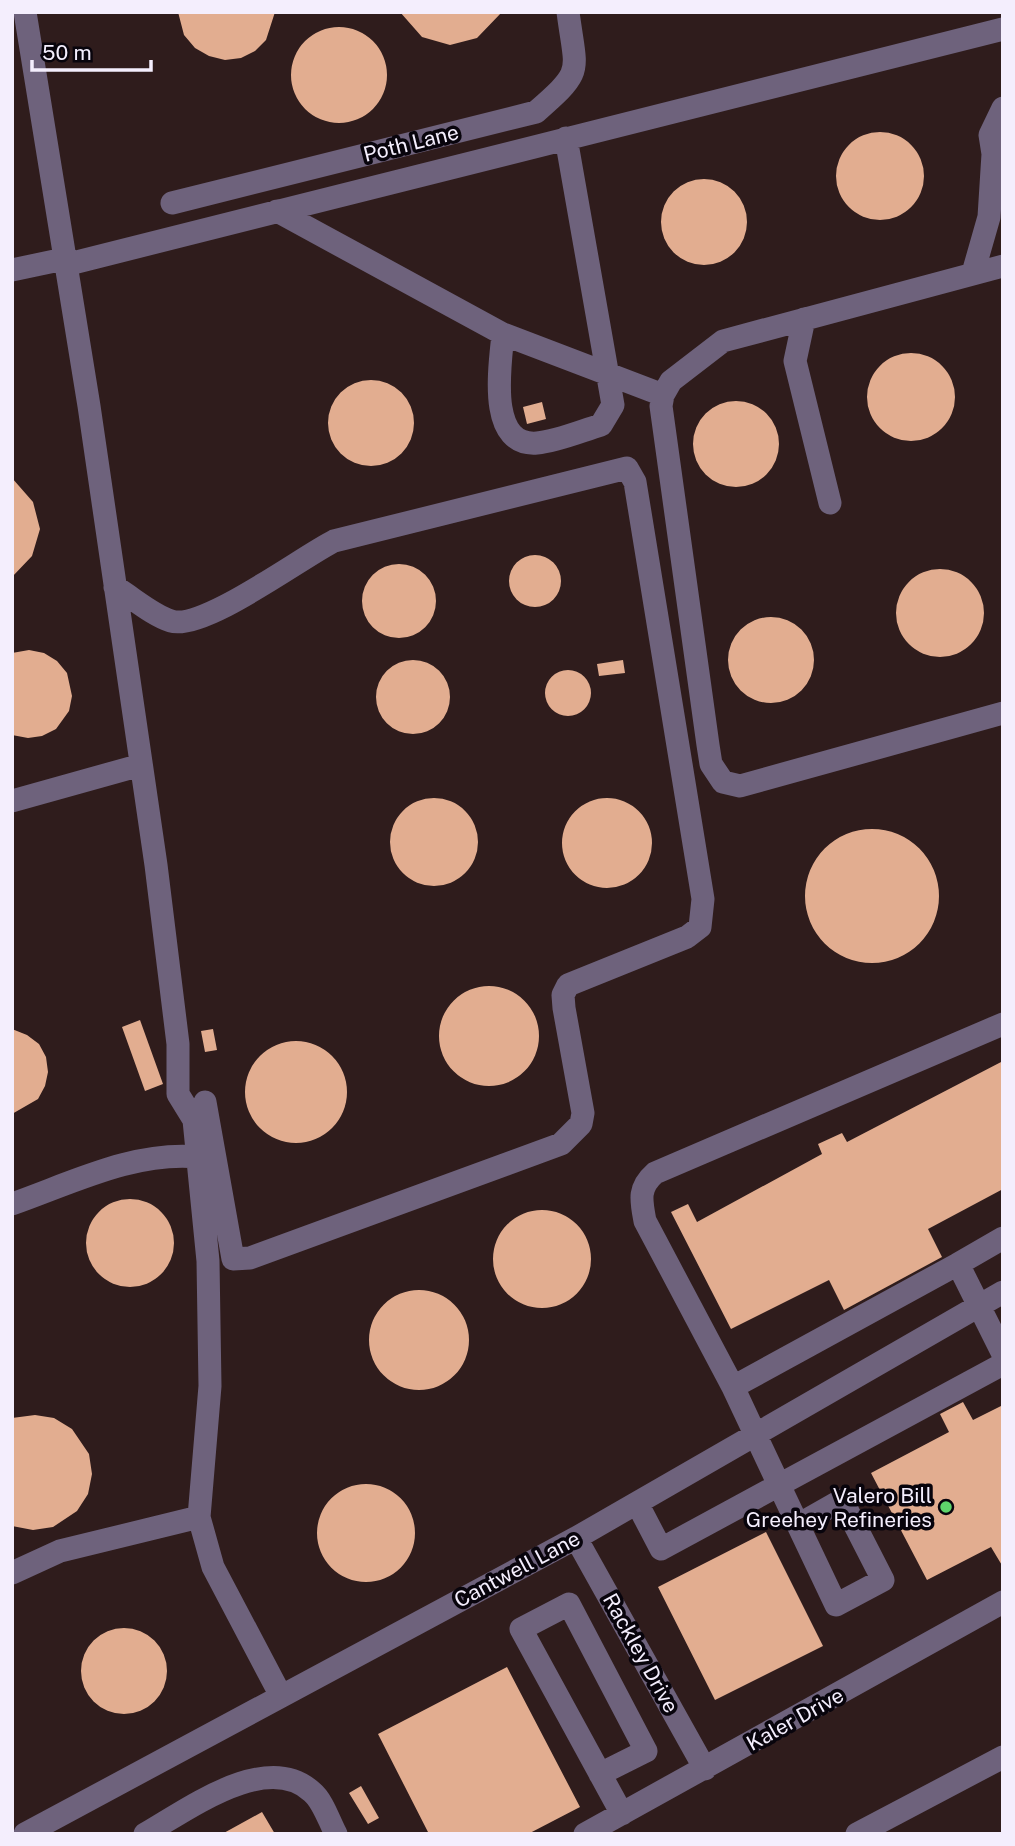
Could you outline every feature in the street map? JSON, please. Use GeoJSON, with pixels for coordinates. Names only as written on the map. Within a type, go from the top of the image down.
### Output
{"type":"FeatureCollection","features":[{"type":"Feature","properties":{"kind":"street"},"geometry":{"type":"LineString","coordinates":[[25,12],[23,71],[65,262],[115,587],[178,1044],[178,1094],[194,1120],[208,1261],[209,1372],[199,1517],[213,1567],[281,1696]]}},
{"type":"Feature","properties":{"kind":"street","name":"Poth Lane"},"geometry":{"type":"LineString","coordinates":[[172,203],[536,112],[568,84],[576,71],[568,12]]}},
{"type":"Feature","properties":{"kind":"street"},"geometry":{"type":"LineString","coordinates":[[12,270],[65,262],[277,211],[1003,29]]}},
{"type":"Feature","properties":{"kind":"street"},"geometry":{"type":"LineString","coordinates":[[973,274],[989,216],[993,154],[990,135],[1003,108]]}},
{"type":"Feature","properties":{"kind":"street"},"geometry":{"type":"LineString","coordinates":[[503,334],[501,416],[506,430],[520,441],[537,443],[601,425],[613,405],[566,138]]}},
{"type":"Feature","properties":{"kind":"street"},"geometry":{"type":"LineString","coordinates":[[277,211],[503,334],[663,395]]}},
{"type":"Feature","properties":{"kind":"street"},"geometry":{"type":"LineString","coordinates":[[1003,266],[723,341],[681,373],[663,395],[661,406],[711,764],[723,782],[740,786],[1003,713]]}},
{"type":"Feature","properties":{"kind":"street"},"geometry":{"type":"LineString","coordinates":[[804,318],[795,361],[830,503]]}},
{"type":"Feature","properties":{"kind":"street"},"geometry":{"type":"LineString","coordinates":[[115,587],[172,621],[192,619],[252,592],[309,553],[334,541],[628,468],[635,482],[703,899],[700,927],[687,937],[568,985],[563,995],[564,1008],[583,1113],[580,1124],[561,1144],[250,1258],[233,1259],[205,1102]]}},
{"type":"Feature","properties":{"kind":"street"},"geometry":{"type":"LineString","coordinates":[[12,801],[141,765]]}},
{"type":"Feature","properties":{"kind":"street"},"geometry":{"type":"LineString","coordinates":[[798,1525],[733,1387],[645,1221],[640,1198],[643,1183],[654,1173],[1003,1024]]}},
{"type":"Feature","properties":{"kind":"street"},"geometry":{"type":"LineString","coordinates":[[12,1204],[139,1160],[168,1154],[198,1157]]}},
{"type":"Feature","properties":{"kind":"street"},"geometry":{"type":"LineString","coordinates":[[733,1387],[1003,1238]]}},
{"type":"Feature","properties":{"kind":"street"},"geometry":{"type":"LineString","coordinates":[[958,1264],[1003,1354]]}},
{"type":"Feature","properties":{"kind":"street","name":"Cantwell Lane"},"geometry":{"type":"LineString","coordinates":[[25,1834],[576,1538],[1003,1293]]}},
{"type":"Feature","properties":{"kind":"street"},"geometry":{"type":"LineString","coordinates":[[637,1503],[661,1549],[1003,1364]]}},
{"type":"Feature","properties":{"kind":"street"},"geometry":{"type":"LineString","coordinates":[[12,1573],[60,1551],[199,1517]]}},
{"type":"Feature","properties":{"kind":"street","name":"Rackley Drive"},"geometry":{"type":"LineString","coordinates":[[576,1538],[705,1769]]}},
{"type":"Feature","properties":{"kind":"street","name":"Kaler Drive"},"geometry":{"type":"LineString","coordinates":[[585,1834],[1003,1602]]}},
{"type":"Feature","properties":{"kind":"street"},"geometry":{"type":"LineString","coordinates":[[600,1774],[646,1751],[569,1604],[522,1629],[621,1814]]}},
{"type":"Feature","properties":{"kind":"street"},"geometry":{"type":"LineString","coordinates":[[857,1834],[1003,1757]]}},
{"type":"Feature","properties":{"kind":"street"},"geometry":{"type":"LineString","coordinates":[[145,1834],[227,1788],[266,1776],[293,1778],[314,1793],[337,1834]]}},
{"type":"Feature","properties":{"kind":"shaded area"},"geometry":{"type":"Polygon","coordinates":[[[12,12],[1003,12],[1003,1834],[12,1834],[12,12]]]}},
{"type":"Feature","properties":{"kind":"building"},"geometry":{"type":"Polygon","coordinates":[[[178,12],[275,12],[266,40],[255,51],[241,58],[225,60],[209,56],[195,48],[184,35],[178,12]]]}},
{"type":"Feature","properties":{"kind":"building"},"geometry":{"type":"Polygon","coordinates":[[[400,12],[502,12],[477,38],[450,45],[422,37],[400,12]]]}},
{"type":"Feature","properties":{"kind":"building"},"geometry":{"type":"Polygon","coordinates":[[[330,27],[348,27],[366,35],[379,48],[387,66],[384,94],[366,115],[348,123],[330,123],[312,115],[299,102],[291,84],[291,66],[299,48],[312,35],[330,27]]]}},
{"type":"Feature","properties":{"kind":"building"},"geometry":{"type":"Polygon","coordinates":[[[880,132],[897,136],[911,145],[920,159],[924,176],[920,193],[911,207],[897,216],[880,220],[863,216],[849,207],[840,193],[836,176],[840,159],[849,145],[863,136],[880,132]]]}},
{"type":"Feature","properties":{"kind":"building"},"geometry":{"type":"Polygon","coordinates":[[[696,179],[712,179],[735,191],[744,205],[747,222],[744,239],[735,253],[712,265],[696,265],[680,258],[668,246],[661,230],[661,214],[668,198],[680,186],[696,179]]]}},
{"type":"Feature","properties":{"kind":"building"},"geometry":{"type":"Polygon","coordinates":[[[911,353],[928,357],[942,366],[951,380],[955,397],[951,414],[942,428],[928,437],[911,441],[894,437],[880,428],[871,414],[867,397],[871,380],[880,366],[894,357],[911,353]]]}},
{"type":"Feature","properties":{"kind":"building"},"geometry":{"type":"Polygon","coordinates":[[[371,380],[395,387],[407,399],[414,423],[407,447],[395,459],[371,466],[347,459],[335,447],[328,423],[335,399],[347,387],[371,380]]]}},
{"type":"Feature","properties":{"kind":"building"},"geometry":{"type":"Polygon","coordinates":[[[736,401],[760,408],[772,420],[779,444],[772,468],[760,480],[736,487],[712,480],[700,468],[693,444],[700,420],[712,408],[736,401]]]}},
{"type":"Feature","properties":{"kind":"building"},"geometry":{"type":"Polygon","coordinates":[[[542,402],[546,419],[527,424],[523,407],[542,402]]]}},
{"type":"Feature","properties":{"kind":"building"},"geometry":{"type":"Polygon","coordinates":[[[12,478],[33,502],[40,529],[32,556],[12,577],[12,478]]]}},
{"type":"Feature","properties":{"kind":"building"},"geometry":{"type":"Polygon","coordinates":[[[535,555],[554,562],[561,581],[554,600],[535,607],[516,600],[509,581],[516,562],[535,555]]]}},
{"type":"Feature","properties":{"kind":"building"},"geometry":{"type":"Polygon","coordinates":[[[392,564],[406,564],[420,570],[430,580],[436,601],[430,622],[420,632],[406,638],[392,638],[378,632],[368,622],[362,608],[362,594],[368,580],[378,570],[392,564]]]}},
{"type":"Feature","properties":{"kind":"building"},"geometry":{"type":"Polygon","coordinates":[[[940,569],[965,576],[977,588],[984,613],[977,638],[965,650],[940,657],[915,650],[903,638],[896,613],[903,588],[915,576],[940,569]]]}},
{"type":"Feature","properties":{"kind":"building"},"geometry":{"type":"Polygon","coordinates":[[[763,617],[779,617],[802,629],[811,643],[814,660],[811,677],[802,691],[779,703],[763,703],[747,696],[735,684],[728,668],[728,652],[735,636],[747,624],[763,617]]]}},
{"type":"Feature","properties":{"kind":"building"},"geometry":{"type":"Polygon","coordinates":[[[29,650],[44,653],[57,661],[67,673],[72,696],[69,711],[56,729],[42,736],[28,738],[12,735],[12,653],[29,650]]]}},
{"type":"Feature","properties":{"kind":"building"},"geometry":{"type":"Polygon","coordinates":[[[406,660],[420,660],[434,666],[444,676],[450,697],[444,718],[434,728],[420,734],[406,734],[392,728],[382,718],[376,704],[376,690],[382,676],[392,666],[406,660]]]}},
{"type":"Feature","properties":{"kind":"building"},"geometry":{"type":"Polygon","coordinates":[[[623,660],[625,673],[599,676],[597,664],[623,660]]]}},
{"type":"Feature","properties":{"kind":"building"},"geometry":{"type":"Polygon","coordinates":[[[568,670],[584,677],[591,693],[584,709],[568,716],[552,709],[545,693],[552,677],[568,670]]]}},
{"type":"Feature","properties":{"kind":"building"},"geometry":{"type":"Polygon","coordinates":[[[434,798],[451,802],[465,811],[474,825],[478,842],[474,859],[465,873],[451,882],[434,886],[417,882],[403,873],[394,859],[390,842],[394,825],[403,811],[417,802],[434,798]]]}},
{"type":"Feature","properties":{"kind":"building"},"geometry":{"type":"Polygon","coordinates":[[[607,798],[624,801],[639,811],[649,826],[652,843],[649,860],[639,875],[624,885],[607,888],[590,885],[575,875],[565,860],[562,843],[565,826],[575,811],[590,801],[607,798]]]}},
{"type":"Feature","properties":{"kind":"building"},"geometry":{"type":"Polygon","coordinates":[[[872,829],[898,834],[920,848],[934,870],[939,896],[934,922],[920,944],[898,958],[872,963],[846,958],[824,944],[810,922],[805,896],[810,870],[824,848],[846,834],[872,829]]]}},
{"type":"Feature","properties":{"kind":"building"},"geometry":{"type":"Polygon","coordinates":[[[489,986],[508,990],[524,1001],[535,1017],[539,1036],[535,1055],[524,1071],[508,1082],[489,1086],[470,1082],[454,1071],[443,1055],[439,1036],[443,1017],[454,1001],[470,990],[489,986]]]}},
{"type":"Feature","properties":{"kind":"building"},"geometry":{"type":"Polygon","coordinates":[[[140,1020],[163,1084],[145,1091],[122,1027],[140,1020]]]}},
{"type":"Feature","properties":{"kind":"building"},"geometry":{"type":"Polygon","coordinates":[[[12,1029],[39,1044],[46,1057],[48,1072],[38,1099],[12,1114],[12,1029]]]}},
{"type":"Feature","properties":{"kind":"building"},"geometry":{"type":"Polygon","coordinates":[[[213,1029],[217,1050],[205,1052],[201,1031],[213,1029]]]}},
{"type":"Feature","properties":{"kind":"building"},"geometry":{"type":"Polygon","coordinates":[[[296,1041],[315,1045],[332,1056],[343,1073],[347,1092],[343,1111],[332,1128],[315,1139],[296,1143],[277,1139],[260,1128],[249,1111],[245,1092],[249,1073],[260,1056],[277,1045],[296,1041]]]}},
{"type":"Feature","properties":{"kind":"building"},"geometry":{"type":"Polygon","coordinates":[[[1003,1061],[1003,1189],[928,1229],[942,1257],[844,1310],[829,1280],[731,1329],[671,1212],[688,1204],[697,1222],[822,1154],[818,1144],[842,1133],[847,1142],[1003,1061]]]}},
{"type":"Feature","properties":{"kind":"building"},"geometry":{"type":"Polygon","coordinates":[[[130,1199],[155,1206],[167,1218],[174,1243],[167,1268],[155,1280],[130,1287],[105,1280],[93,1268],[86,1243],[93,1218],[105,1206],[130,1199]]]}},
{"type":"Feature","properties":{"kind":"building"},"geometry":{"type":"Polygon","coordinates":[[[542,1210],[561,1213],[577,1224],[588,1240],[591,1259],[588,1278],[577,1294],[561,1305],[542,1308],[523,1305],[507,1294],[496,1278],[493,1259],[496,1240],[507,1224],[523,1213],[542,1210]]]}},
{"type":"Feature","properties":{"kind":"building"},"geometry":{"type":"Polygon","coordinates":[[[409,1290],[429,1290],[455,1304],[466,1321],[469,1340],[466,1359],[455,1376],[429,1390],[409,1390],[391,1382],[377,1368],[369,1350],[369,1330],[377,1312],[391,1298],[409,1290]]]}},
{"type":"Feature","properties":{"kind":"building","name":"Valero Bill Greehey Refineries"},"geometry":{"type":"Polygon","coordinates":[[[963,1402],[973,1420],[1003,1405],[1003,1567],[991,1547],[927,1580],[871,1473],[949,1432],[940,1414],[963,1402]]]}},
{"type":"Feature","properties":{"kind":"building"},"geometry":{"type":"Polygon","coordinates":[[[35,1415],[54,1418],[72,1429],[89,1454],[92,1474],[88,1494],[77,1511],[53,1527],[33,1530],[12,1526],[12,1418],[35,1415]]]}},
{"type":"Feature","properties":{"kind":"building"},"geometry":{"type":"Polygon","coordinates":[[[366,1484],[385,1488],[401,1498],[411,1514],[415,1533],[411,1552],[401,1568],[385,1578],[366,1582],[347,1578],[331,1568],[321,1552],[317,1533],[321,1514],[331,1498],[347,1488],[366,1484]]]}},
{"type":"Feature","properties":{"kind":"building"},"geometry":{"type":"Polygon","coordinates":[[[766,1532],[823,1646],[715,1700],[658,1587],[766,1532]]]}},
{"type":"Feature","properties":{"kind":"building"},"geometry":{"type":"Polygon","coordinates":[[[124,1628],[140,1632],[154,1641],[163,1655],[167,1671],[163,1687],[154,1701],[140,1710],[124,1714],[108,1710],[94,1701],[85,1687],[81,1671],[85,1655],[94,1641],[108,1632],[124,1628]]]}},
{"type":"Feature","properties":{"kind":"building"},"geometry":{"type":"Polygon","coordinates":[[[507,1667],[580,1807],[528,1834],[429,1834],[378,1734],[507,1667]]]}},
{"type":"Feature","properties":{"kind":"building"},"geometry":{"type":"Polygon","coordinates":[[[361,1786],[379,1818],[368,1824],[349,1793],[361,1786]]]}},
{"type":"Feature","properties":{"kind":"building"},"geometry":{"type":"Polygon","coordinates":[[[262,1812],[275,1834],[222,1834],[262,1812]]]}},
{"type":"Feature","properties":{"kind":"place","name":"Valero Bill Greehey Refineries"},"geometry":{"type":"Point","coordinates":[946,1507]}}]}
